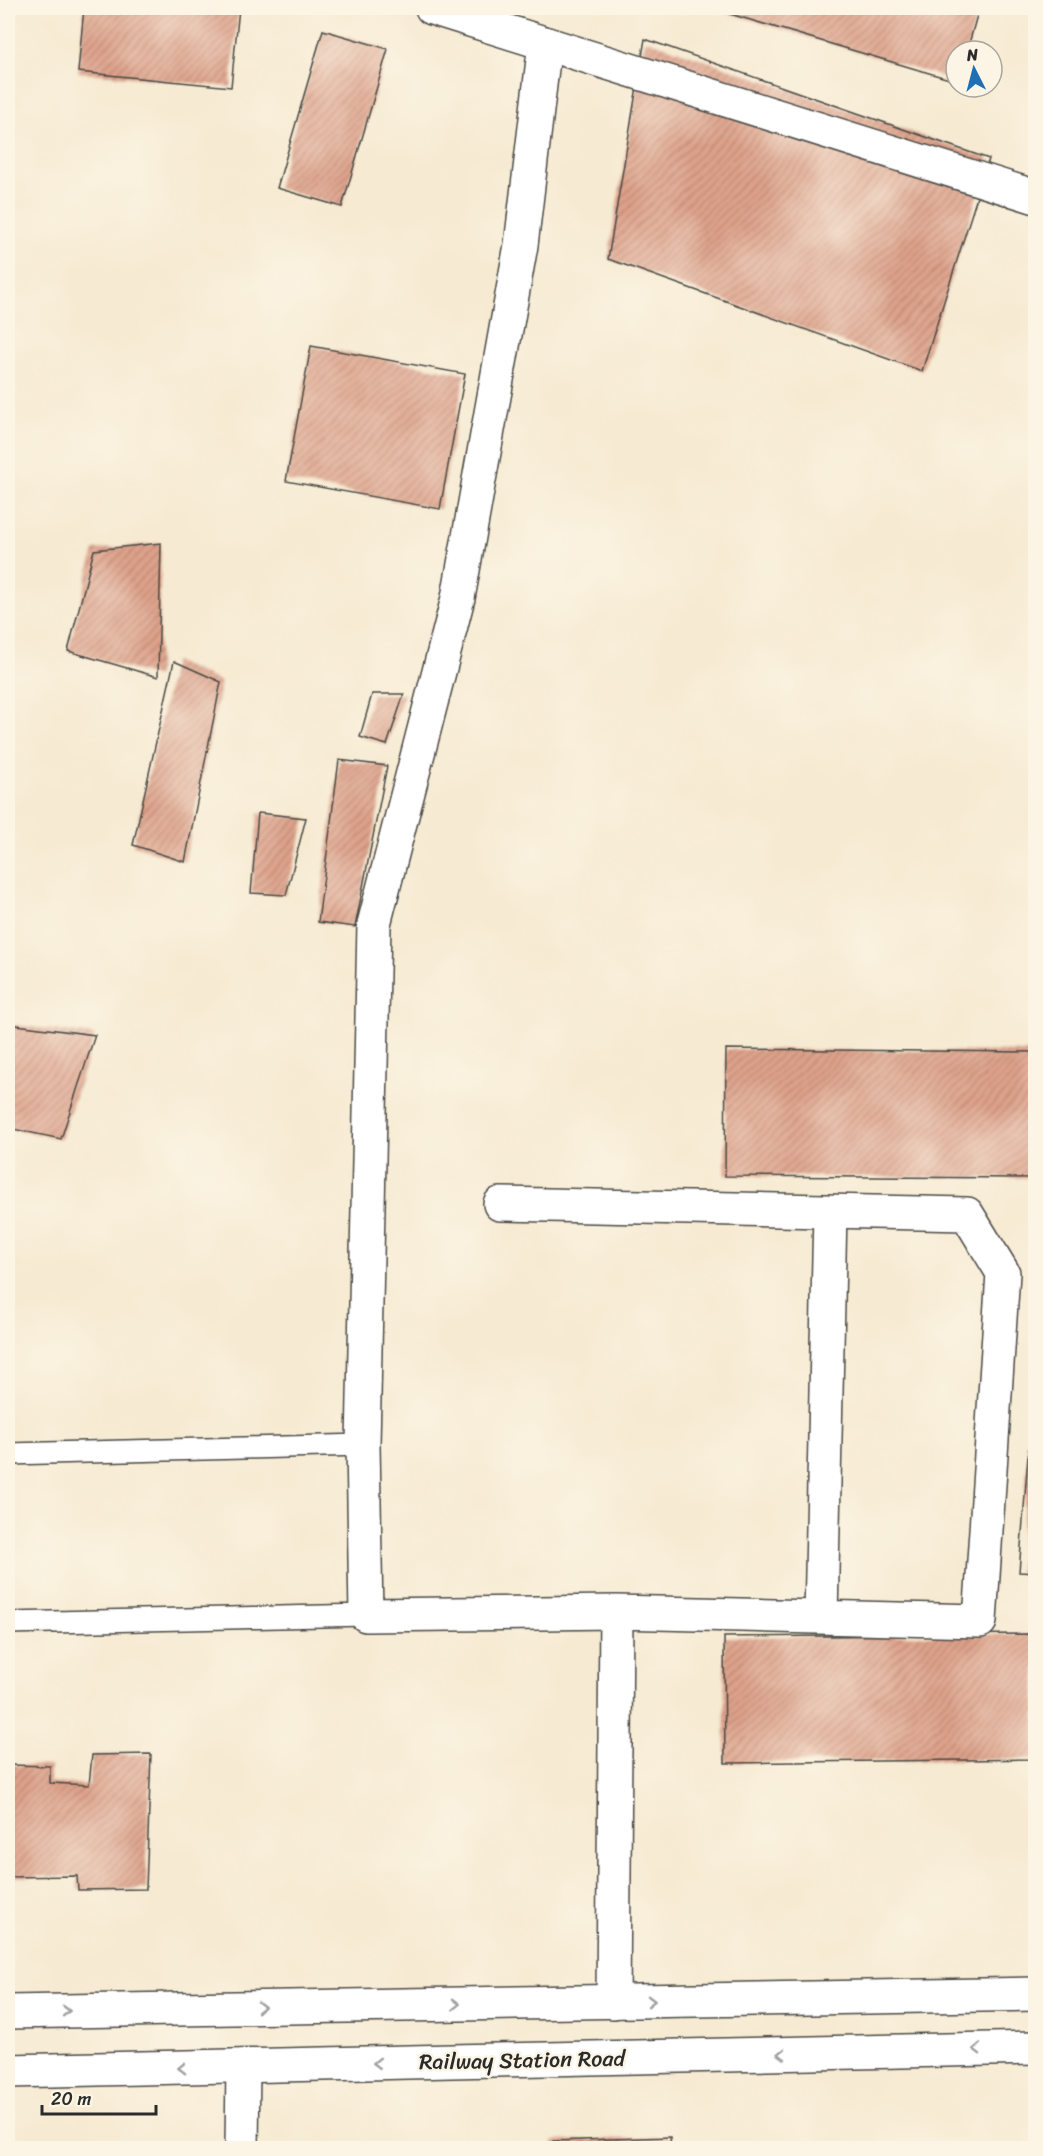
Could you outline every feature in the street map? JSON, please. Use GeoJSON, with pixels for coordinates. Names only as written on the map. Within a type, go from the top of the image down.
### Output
{"type":"FeatureCollection","features":[{"type":"Feature","properties":{"kind":"street"},"geometry":{"type":"LineString","coordinates":[[432,8],[1035,197]]}},
{"type":"Feature","properties":{"kind":"street"},"geometry":{"type":"LineString","coordinates":[[500,1204],[967,1214],[1003,1273],[980,1621],[616,1612],[366,1615],[363,1445],[374,924],[458,598],[521,245],[544,43]]}},
{"type":"Feature","properties":{"kind":"street"},"geometry":{"type":"LineString","coordinates":[[821,1617],[830,1212]]}},
{"type":"Feature","properties":{"kind":"street"},"geometry":{"type":"LineString","coordinates":[[613,2002],[616,1612]]}},
{"type":"Feature","properties":{"kind":"street"},"geometry":{"type":"LineString","coordinates":[[8,2012],[1035,1994]]}},
{"type":"Feature","properties":{"kind":"street","name":"Railway Station Road"},"geometry":{"type":"LineString","coordinates":[[8,2071],[1035,2048]]}},
{"type":"Feature","properties":{"kind":"street"},"geometry":{"type":"LineString","coordinates":[[242,2148],[243,2067]]}},
{"type":"Feature","properties":{"kind":"lane"},"geometry":{"type":"LineString","coordinates":[[8,1454],[363,1445]]}},
{"type":"Feature","properties":{"kind":"lane"},"geometry":{"type":"LineString","coordinates":[[8,1623],[366,1615]]}},
{"type":"Feature","properties":{"kind":"building"},"geometry":{"type":"Polygon","coordinates":[[[84,8],[239,8],[231,87],[78,72],[84,8]]]}},
{"type":"Feature","properties":{"kind":"building"},"geometry":{"type":"Polygon","coordinates":[[[710,8],[979,8],[970,39],[944,39],[944,77],[710,8]]]}},
{"type":"Feature","properties":{"kind":"building"},"geometry":{"type":"Polygon","coordinates":[[[323,30],[388,49],[342,207],[277,188],[323,30]]]}},
{"type":"Feature","properties":{"kind":"building"},"geometry":{"type":"Polygon","coordinates":[[[645,39],[989,159],[922,371],[608,259],[645,39]]]}},
{"type":"Feature","properties":{"kind":"building"},"geometry":{"type":"Polygon","coordinates":[[[311,346],[465,374],[440,509],[286,481],[311,346]]]}},
{"type":"Feature","properties":{"kind":"building"},"geometry":{"type":"Polygon","coordinates":[[[161,543],[158,677],[68,651],[94,550],[161,543]]]}},
{"type":"Feature","properties":{"kind":"building"},"geometry":{"type":"Polygon","coordinates":[[[174,661],[221,682],[185,862],[133,845],[174,661]]]}},
{"type":"Feature","properties":{"kind":"building"},"geometry":{"type":"Polygon","coordinates":[[[372,694],[404,694],[387,745],[360,737],[372,694]]]}},
{"type":"Feature","properties":{"kind":"building"},"geometry":{"type":"Polygon","coordinates":[[[339,760],[387,766],[355,927],[318,922],[339,760]]]}},
{"type":"Feature","properties":{"kind":"building"},"geometry":{"type":"Polygon","coordinates":[[[258,813],[306,818],[286,895],[251,893],[258,813]]]}},
{"type":"Feature","properties":{"kind":"building"},"geometry":{"type":"Polygon","coordinates":[[[8,1024],[95,1035],[61,1139],[8,1128],[8,1024]]]}},
{"type":"Feature","properties":{"kind":"building"},"geometry":{"type":"Polygon","coordinates":[[[726,1049],[1036,1052],[1036,1178],[725,1176],[726,1049]]]}},
{"type":"Feature","properties":{"kind":"building"},"geometry":{"type":"Polygon","coordinates":[[[1034,1379],[1036,1379],[1036,1573],[1019,1572],[1034,1379]]]}},
{"type":"Feature","properties":{"kind":"building"},"geometry":{"type":"Polygon","coordinates":[[[1036,1634],[1036,1759],[725,1763],[724,1637],[1036,1634]]]}},
{"type":"Feature","properties":{"kind":"building"},"geometry":{"type":"Polygon","coordinates":[[[151,1754],[146,1889],[78,1890],[77,1876],[8,1877],[8,1765],[50,1766],[50,1783],[89,1785],[92,1755],[151,1754]]]}},
{"type":"Feature","properties":{"kind":"building"},"geometry":{"type":"Polygon","coordinates":[[[670,2137],[671,2148],[553,2148],[553,2141],[670,2137]]]}}]}
